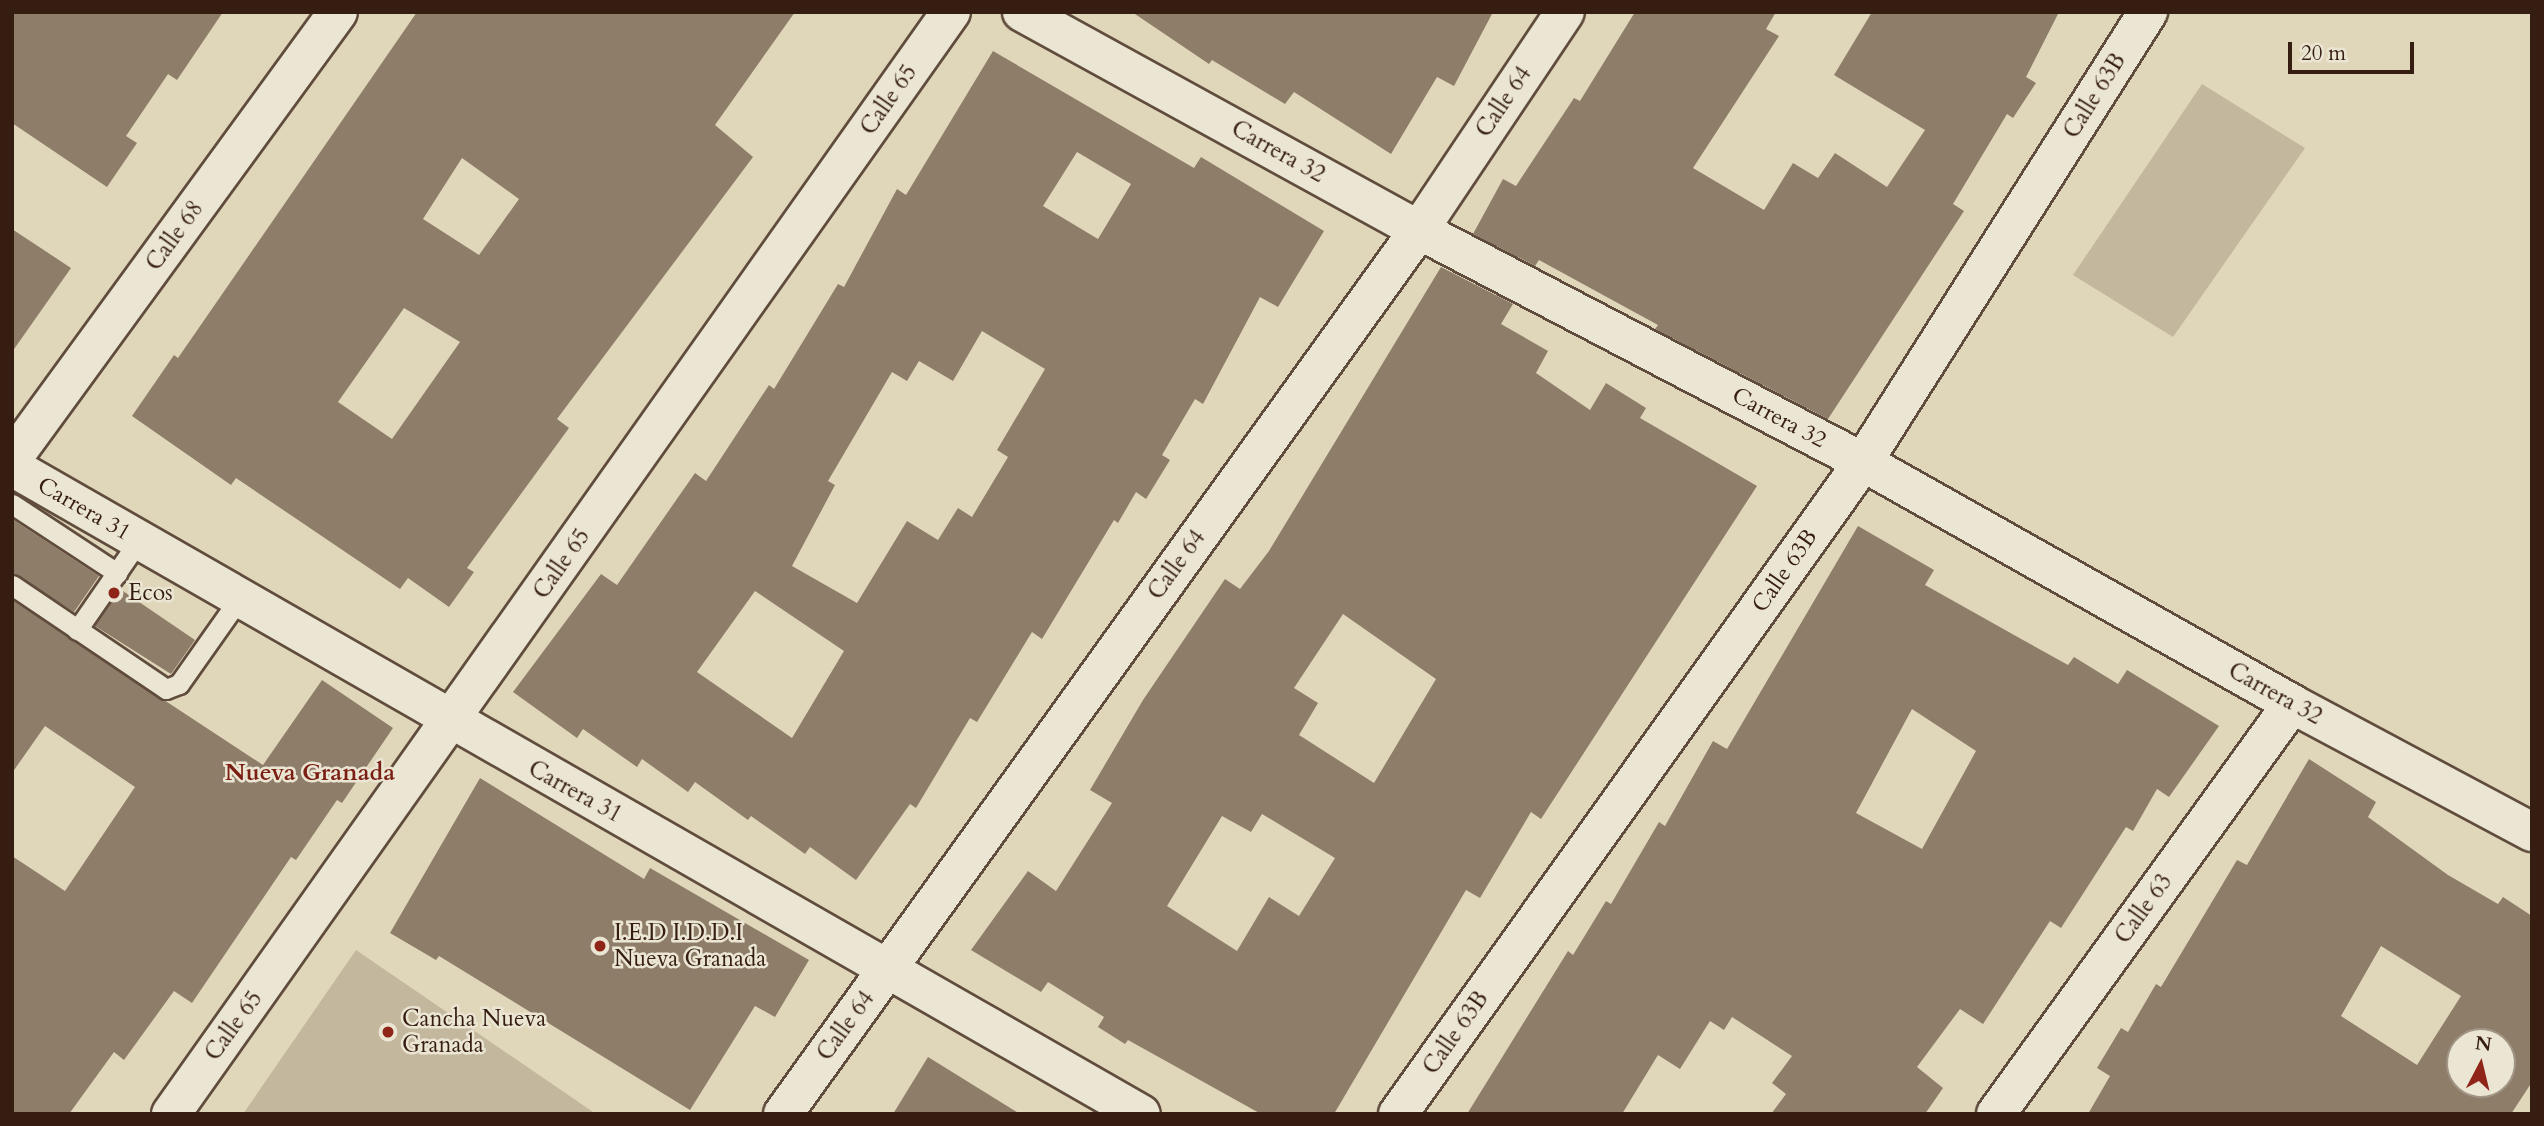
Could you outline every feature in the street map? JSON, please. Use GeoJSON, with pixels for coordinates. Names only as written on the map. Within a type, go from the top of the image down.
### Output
{"type":"FeatureCollection","features":[{"type":"Feature","properties":{"kind":"street","name":"Calle 68"},"geometry":{"type":"LineString","coordinates":[[12,459],[338,12]]}},
{"type":"Feature","properties":{"kind":"street","name":"Calle 65"},"geometry":{"type":"LineString","coordinates":[[171,1114],[951,12]]}},
{"type":"Feature","properties":{"kind":"street","name":"Carrera 32"},"geometry":{"type":"LineString","coordinates":[[1022,12],[1419,230],[1863,462],[2292,704],[2532,832]]}},
{"type":"Feature","properties":{"kind":"street","name":"Calle 64"},"geometry":{"type":"LineString","coordinates":[[783,1114],[1419,230],[1565,12]]}},
{"type":"Feature","properties":{"kind":"street","name":"Calle 63B"},"geometry":{"type":"LineString","coordinates":[[1398,1114],[1863,462],[2148,12]]}},
{"type":"Feature","properties":{"kind":"street","name":"Carrera 31"},"geometry":{"type":"LineString","coordinates":[[12,467],[451,722],[1141,1114]]}},
{"type":"Feature","properties":{"kind":"street","name":"Calle 63"},"geometry":{"type":"LineString","coordinates":[[1996,1114],[2292,704]]}},
{"type":"Feature","properties":{"kind":"lane"},"geometry":{"type":"LineString","coordinates":[[12,503],[117,573]]}},
{"type":"Feature","properties":{"kind":"lane"},"geometry":{"type":"LineString","coordinates":[[77,631],[139,540]]}},
{"type":"Feature","properties":{"kind":"lane"},"geometry":{"type":"LineString","coordinates":[[12,585],[166,688],[179,684],[239,599]]}},
{"type":"Feature","properties":{"kind":"shaded area"},"geometry":{"type":"Polygon","coordinates":[[[2202,84],[2305,148],[2173,337],[2073,275],[2202,84]]]}},
{"type":"Feature","properties":{"kind":"shaded area","name":"Cancha Nueva Granada"},"geometry":{"type":"Polygon","coordinates":[[[356,950],[596,1114],[243,1114],[356,950]]]}},
{"type":"Feature","properties":{"kind":"building"},"geometry":{"type":"Polygon","coordinates":[[[12,12],[223,12],[177,80],[168,74],[126,136],[137,143],[107,187],[12,123],[12,12]]]}},
{"type":"Feature","properties":{"kind":"building"},"geometry":{"type":"Polygon","coordinates":[[[417,12],[795,12],[715,125],[753,157],[557,419],[569,428],[467,568],[474,572],[449,607],[408,578],[400,589],[236,478],[231,485],[132,416],[174,355],[178,358],[417,12]],[[462,158],[423,219],[479,255],[519,199],[462,158]],[[404,308],[338,402],[392,439],[460,342],[404,308]]]}},
{"type":"Feature","properties":{"kind":"building"},"geometry":{"type":"Polygon","coordinates":[[[1132,12],[1493,12],[1454,86],[1437,77],[1391,154],[1294,92],[1285,104],[1212,60],[1209,64],[1132,12]]]}},
{"type":"Feature","properties":{"kind":"building"},"geometry":{"type":"Polygon","coordinates":[[[1635,12],[1776,12],[1766,29],[1779,36],[1693,168],[1764,210],[1793,163],[1818,178],[1835,153],[1887,187],[1925,130],[1834,75],[1872,12],[2059,12],[2026,77],[2036,83],[2013,118],[2007,114],[1953,204],[1964,211],[1828,419],[1655,329],[1658,325],[1539,260],[1535,266],[1473,234],[1503,179],[1516,186],[1574,98],[1580,101],[1635,12]]]}},
{"type":"Feature","properties":{"kind":"building"},"geometry":{"type":"Polygon","coordinates":[[[993,51],[1194,168],[1201,157],[1324,231],[1278,307],[1260,297],[1203,404],[1195,399],[1162,455],[1170,460],[1146,499],[1136,492],[1118,523],[1114,520],[1042,639],[1032,632],[977,722],[970,718],[916,808],[910,804],[856,880],[810,847],[805,854],[751,816],[748,820],[695,782],[688,792],[642,759],[637,767],[583,729],[577,738],[513,692],[601,574],[617,585],[695,473],[706,481],[769,385],[774,389],[838,284],[844,287],[897,189],[906,195],[993,51]],[[1077,152],[1043,206],[1098,239],[1131,184],[1077,152]],[[982,331],[953,381],[919,361],[907,381],[892,372],[828,481],[835,485],[792,566],[857,603],[907,521],[938,540],[958,508],[972,517],[1008,457],[997,450],[1045,369],[982,331]],[[755,591],[697,672],[792,738],[844,651],[755,591]]]}},
{"type":"Feature","properties":{"kind":"building"},"geometry":{"type":"Polygon","coordinates":[[[12,229],[71,268],[12,352],[12,229]]]}},
{"type":"Feature","properties":{"kind":"building"},"geometry":{"type":"Polygon","coordinates":[[[1441,267],[1513,304],[1501,324],[1548,351],[1536,373],[1590,410],[1606,383],[1646,408],[1640,418],[1757,486],[1541,819],[1531,812],[1480,898],[1466,890],[1334,1114],[1261,1114],[1128,1040],[1125,1044],[1098,1027],[1104,1017],[1048,982],[1041,992],[971,950],[1028,871],[1056,891],[1112,803],[1090,790],[1143,700],[1225,579],[1240,589],[1269,551],[1441,267]],[[1343,614],[1294,688],[1318,703],[1299,735],[1374,783],[1436,679],[1343,614]],[[1262,814],[1251,832],[1222,816],[1167,906],[1237,951],[1269,897],[1299,916],[1335,858],[1262,814]]]}},
{"type":"Feature","properties":{"kind":"building"},"geometry":{"type":"Polygon","coordinates":[[[12,519],[99,576],[74,612],[12,573],[12,519]]]}},
{"type":"Feature","properties":{"kind":"building"},"geometry":{"type":"Polygon","coordinates":[[[1858,526],[1934,570],[1925,585],[2068,665],[2074,657],[2118,684],[2127,670],[2219,726],[2169,797],[2157,789],[2133,831],[2126,827],[2061,928],[2050,921],[1983,1024],[1960,1009],[1917,1067],[1943,1088],[1925,1114],[1771,1114],[1786,1094],[1772,1083],[1792,1056],[1732,1017],[1724,1030],[1710,1021],[1680,1069],[1658,1055],[1622,1114],[1467,1114],[1568,951],[1573,955],[1606,901],[1611,904],[1659,822],[1665,826],[1713,741],[1727,749],[1858,526]],[[1912,709],[1856,813],[1922,849],[1976,751],[1912,709]]]}},
{"type":"Feature","properties":{"kind":"building"},"geometry":{"type":"Polygon","coordinates":[[[120,589],[195,640],[171,674],[95,626],[120,589]]]}},
{"type":"Feature","properties":{"kind":"building"},"geometry":{"type":"Polygon","coordinates":[[[12,600],[263,765],[322,680],[393,728],[342,803],[337,800],[296,860],[291,857],[192,1003],[174,991],[124,1060],[114,1052],[69,1114],[12,1114],[12,856],[65,891],[135,787],[45,726],[12,773],[12,600]]]}},
{"type":"Feature","properties":{"kind":"building"},"geometry":{"type":"Polygon","coordinates":[[[2309,759],[2376,802],[2368,817],[2448,875],[2498,904],[2503,897],[2532,916],[2532,1082],[2511,1114],[2088,1114],[2110,1076],[2097,1068],[2121,1028],[2128,1032],[2156,984],[2161,987],[2237,860],[2247,865],[2309,759]],[[2381,946],[2341,1016],[2417,1065],[2461,996],[2381,946]]]}},
{"type":"Feature","properties":{"kind":"building","name":"I.E.D I.D.D.I Nueva Granada"},"geometry":{"type":"Polygon","coordinates":[[[480,778],[644,879],[650,868],[809,960],[775,1017],[755,1006],[690,1110],[439,956],[436,960],[390,933],[480,778]]]}},
{"type":"Feature","properties":{"kind":"building"},"geometry":{"type":"Polygon","coordinates":[[[928,1057],[1020,1114],[893,1114],[928,1057]]]}},
{"type":"Feature","properties":{"kind":"place","name":"Ecos"},"geometry":{"type":"Point","coordinates":[114,593]}},
{"type":"Feature","properties":{"kind":"place","name":"I.E.D I.D.D.I Nueva Granada"},"geometry":{"type":"Point","coordinates":[600,946]}},
{"type":"Feature","properties":{"kind":"place","name":"Cancha Nueva Granada"},"geometry":{"type":"Point","coordinates":[388,1032]}},
{"type":"Feature","properties":{"kind":"district","name":"Nueva Granada"},"geometry":{"type":"Point","coordinates":[310,773]}}]}
